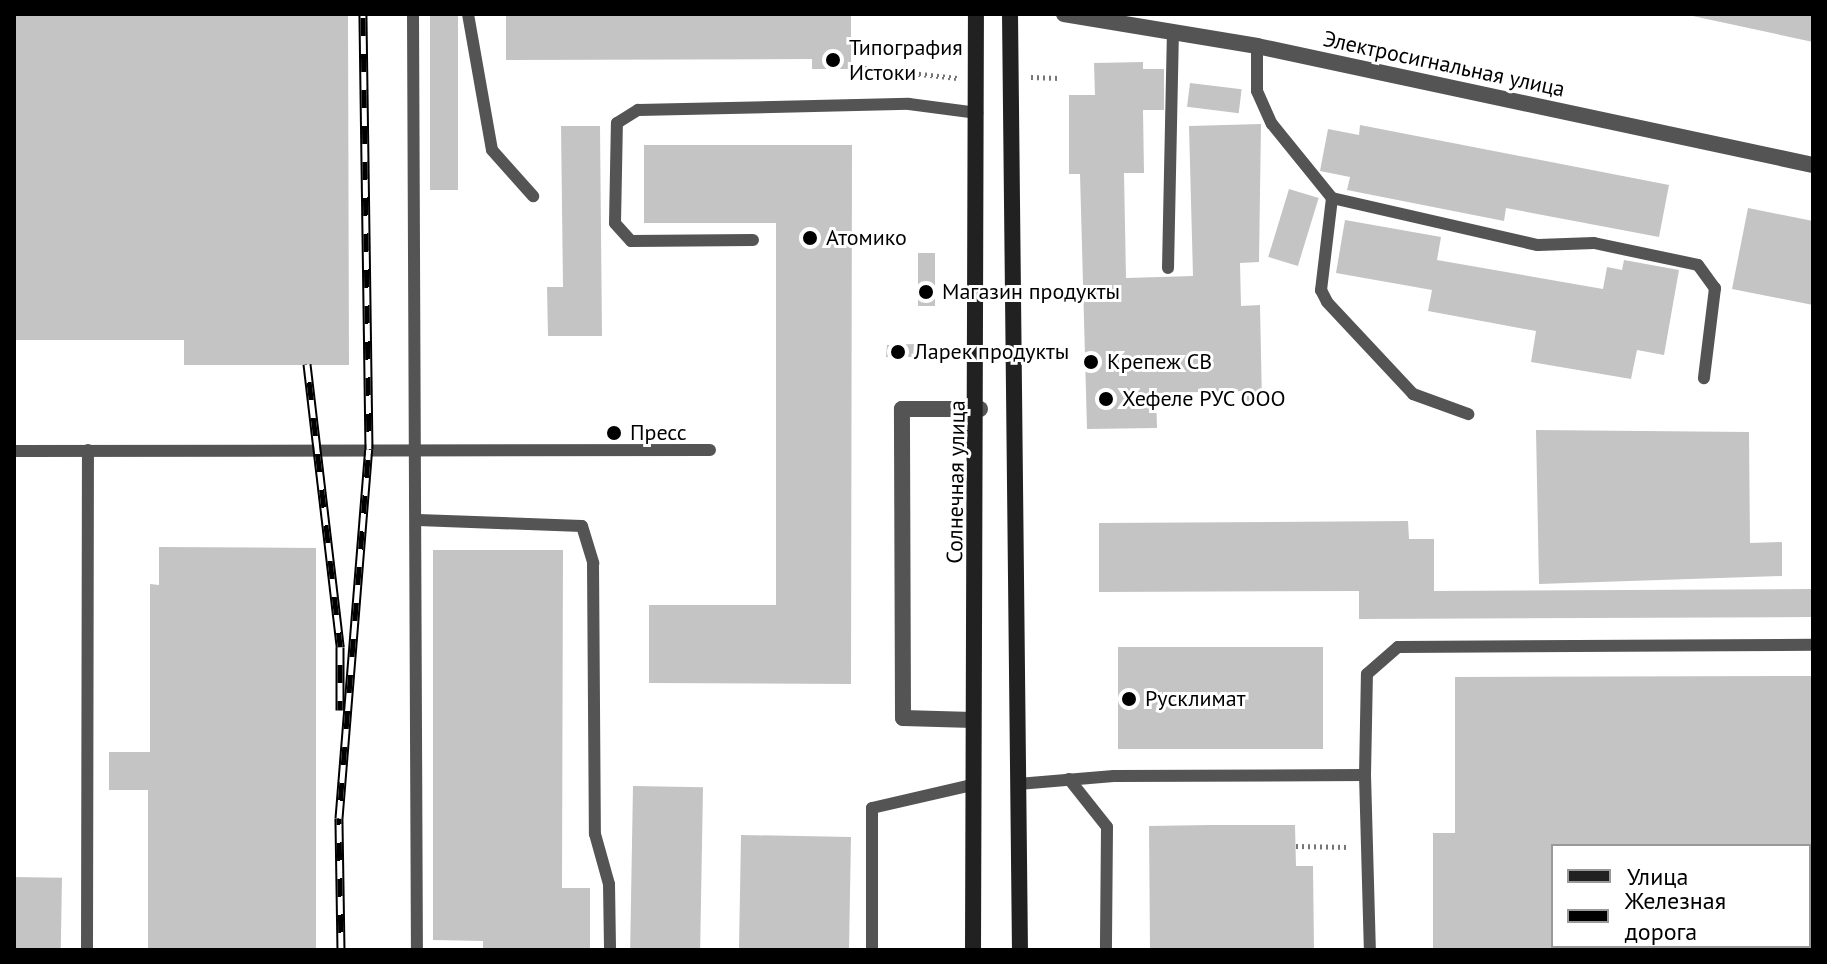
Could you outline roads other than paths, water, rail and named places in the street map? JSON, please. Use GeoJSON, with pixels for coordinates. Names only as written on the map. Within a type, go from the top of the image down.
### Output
{"type":"FeatureCollection","features":[{"type":"Feature","properties":{"kind":"main road","name":"Солнечная улица"},"geometry":{"type":"LineString","coordinates":[[973,950],[972,785],[980,409],[976,14]]}},
{"type":"Feature","properties":{"kind":"main road"},"geometry":{"type":"LineString","coordinates":[[1010,14],[1020,950]]}},
{"type":"Feature","properties":{"kind":"street","name":"Электросигнальная улица"},"geometry":{"type":"LineString","coordinates":[[1064,14],[1257,46],[1813,165]]}},
{"type":"Feature","properties":{"kind":"street"},"geometry":{"type":"LineString","coordinates":[[973,720],[903,718],[902,409],[980,409]]}},
{"type":"Feature","properties":{"kind":"lane"},"geometry":{"type":"LineString","coordinates":[[413,14],[419,450],[417,950]]}},
{"type":"Feature","properties":{"kind":"lane"},"geometry":{"type":"LineString","coordinates":[[468,14],[492,150],[533,196]]}},
{"type":"Feature","properties":{"kind":"lane"},"geometry":{"type":"LineString","coordinates":[[1168,268],[1173,32]]}},
{"type":"Feature","properties":{"kind":"lane"},"geometry":{"type":"LineString","coordinates":[[1257,46],[1257,91],[1272,124],[1332,198],[1538,245],[1594,243],[1698,265],[1715,288],[1704,378]]}},
{"type":"Feature","properties":{"kind":"lane"},"geometry":{"type":"LineString","coordinates":[[753,240],[631,241],[615,223],[617,123],[638,110],[909,104],[977,113]]}},
{"type":"Feature","properties":{"kind":"lane"},"geometry":{"type":"LineString","coordinates":[[1332,198],[1321,290],[1327,302],[1413,394],[1468,414]]}},
{"type":"Feature","properties":{"kind":"lane"},"geometry":{"type":"LineString","coordinates":[[87,950],[88,450]]}},
{"type":"Feature","properties":{"kind":"lane"},"geometry":{"type":"LineString","coordinates":[[14,451],[710,450]]}},
{"type":"Feature","properties":{"kind":"lane"},"geometry":{"type":"LineString","coordinates":[[418,520],[582,526],[593,563],[595,834],[609,884],[610,950]]}},
{"type":"Feature","properties":{"kind":"lane"},"geometry":{"type":"LineString","coordinates":[[1370,950],[1365,775],[1367,674],[1398,647],[1813,645]]}},
{"type":"Feature","properties":{"kind":"lane"},"geometry":{"type":"LineString","coordinates":[[1018,784],[1069,779],[1365,775]]}},
{"type":"Feature","properties":{"kind":"lane"},"geometry":{"type":"LineString","coordinates":[[1069,779],[1107,827],[1106,950]]}},
{"type":"Feature","properties":{"kind":"lane"},"geometry":{"type":"LineString","coordinates":[[872,950],[872,808],[972,785]]}},
{"type":"Feature","properties":{"kind":"railway"},"geometry":{"type":"LineString","coordinates":[[341,950],[339,818],[369,449],[363,14]]}},
{"type":"Feature","properties":{"kind":"railway"},"geometry":{"type":"LineString","coordinates":[[307,364],[340,647],[340,710]]}},
{"type":"Feature","properties":{"kind":"place","name":"Типография Истоки"},"geometry":{"type":"Point","coordinates":[833,60]}},
{"type":"Feature","properties":{"kind":"place","name":"Атомико"},"geometry":{"type":"Point","coordinates":[810,238]}},
{"type":"Feature","properties":{"kind":"place","name":"Магазин продукты"},"geometry":{"type":"Point","coordinates":[926,292]}},
{"type":"Feature","properties":{"kind":"place","name":"Ларек продукты"},"geometry":{"type":"Point","coordinates":[898,352]}},
{"type":"Feature","properties":{"kind":"place","name":"Крепеж СВ"},"geometry":{"type":"Point","coordinates":[1091,362]}},
{"type":"Feature","properties":{"kind":"place","name":"Хефеле РУС ООО"},"geometry":{"type":"Point","coordinates":[1106,399]}},
{"type":"Feature","properties":{"kind":"place","name":"Пресс"},"geometry":{"type":"Point","coordinates":[614,433]}},
{"type":"Feature","properties":{"kind":"place","name":"Русклимат"},"geometry":{"type":"Point","coordinates":[1129,699]}}]}
